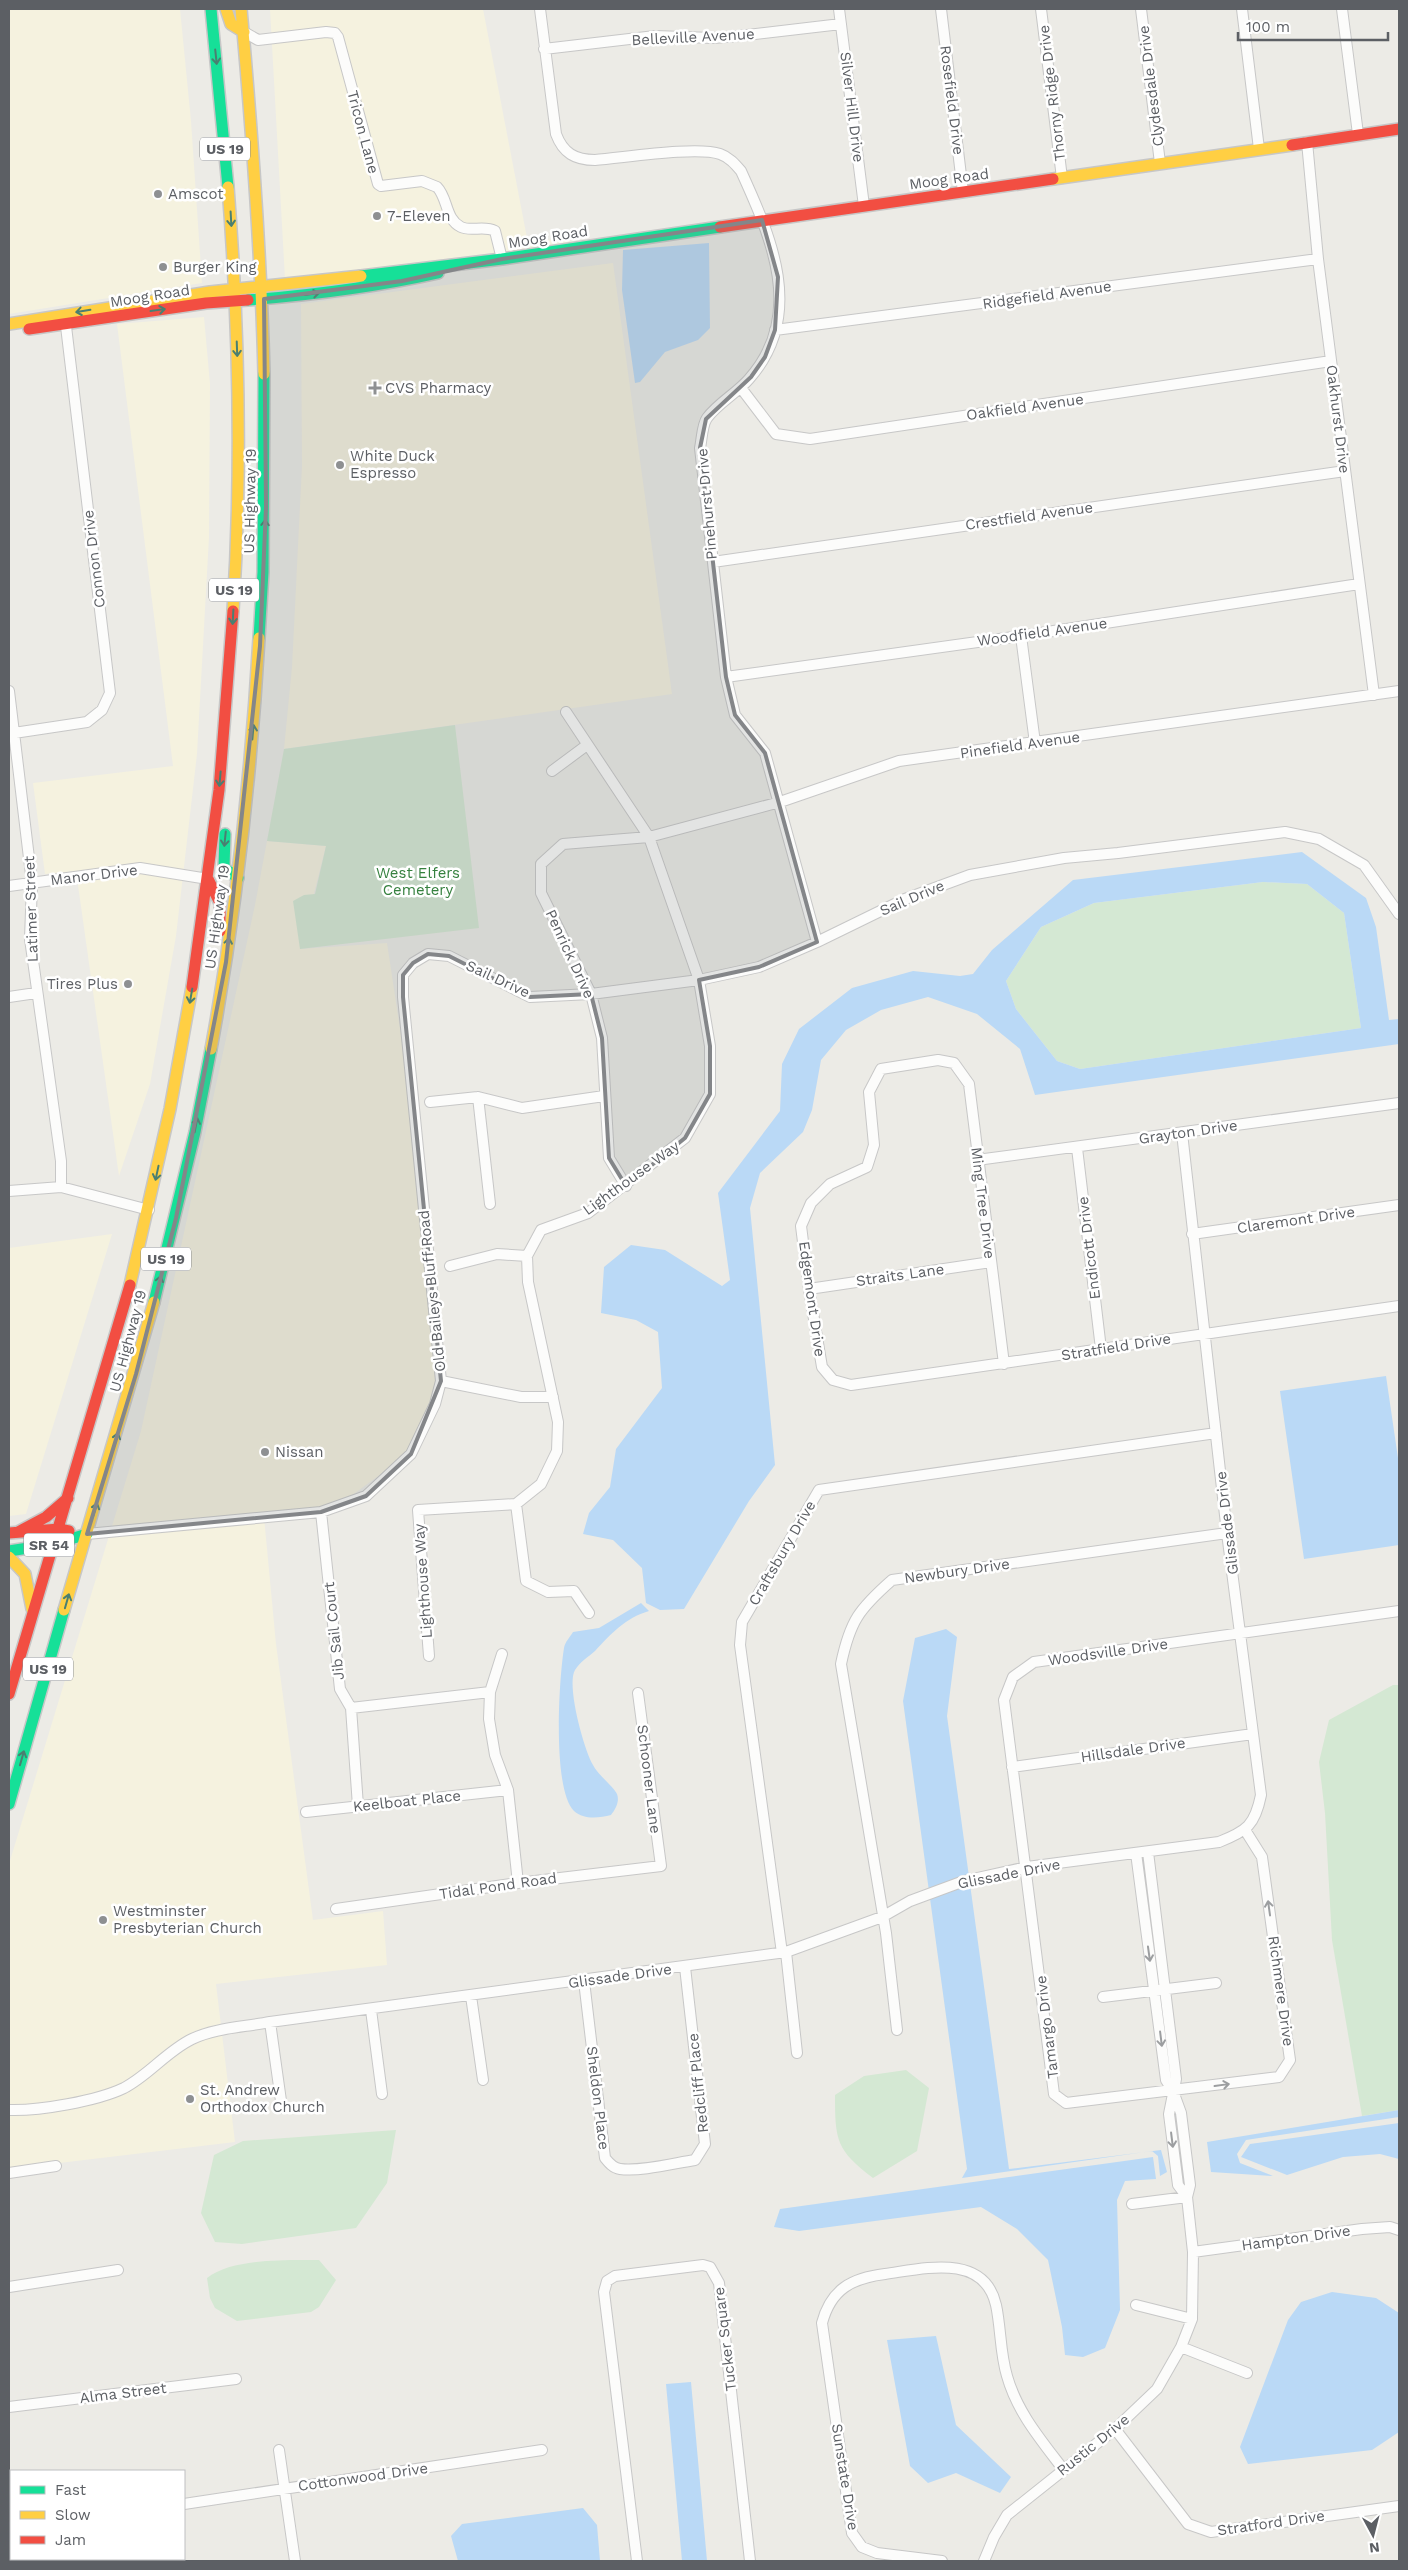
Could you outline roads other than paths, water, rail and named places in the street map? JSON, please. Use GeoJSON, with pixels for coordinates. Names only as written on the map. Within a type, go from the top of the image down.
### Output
{"type":"FeatureCollection","features":[{"type":"Feature","properties":{"kind":"main road","name":"US Highway 19"},"geometry":{"type":"LineString","coordinates":[[9,1694],[126,1305],[149,1210],[182,1045],[208,878],[227,705],[237,507],[236,295],[227,163],[211,9]]}},
{"type":"Feature","properties":{"kind":"main road"},"geometry":{"type":"LineString","coordinates":[[226,9],[230,23],[236,30],[244,32]]}},
{"type":"Feature","properties":{"kind":"main road","name":"US Highway 19"},"geometry":{"type":"LineString","coordinates":[[9,1804],[87,1534],[136,1374],[175,1221],[215,1028],[238,878],[254,729],[263,582],[266,435],[263,293],[256,150],[241,9]]}},
{"type":"Feature","properties":{"kind":"main road","name":"Moog Road"},"geometry":{"type":"LineString","coordinates":[[9,332],[65,320],[236,295],[402,282],[502,259],[1399,129]]}},
{"type":"Feature","properties":{"kind":"main road","name":"Moog Road"},"geometry":{"type":"LineString","coordinates":[[9,324],[65,320]]}},
{"type":"Feature","properties":{"kind":"main road"},"geometry":{"type":"LineString","coordinates":[[227,705],[235,720],[224,868],[238,878]]}},
{"type":"Feature","properties":{"kind":"main road"},"geometry":{"type":"LineString","coordinates":[[208,878],[219,896],[222,915],[214,984],[215,1028]]}},
{"type":"Feature","properties":{"kind":"main road"},"geometry":{"type":"LineString","coordinates":[[13,1532],[46,1517],[70,1495]]}},
{"type":"Feature","properties":{"kind":"main road","name":"SR 54"},"geometry":{"type":"LineString","coordinates":[[13,1532],[59,1529],[87,1534]]}},
{"type":"Feature","properties":{"kind":"main road","name":"SR 54"},"geometry":{"type":"LineString","coordinates":[[9,1551],[54,1544],[87,1534]]}},
{"type":"Feature","properties":{"kind":"main road"},"geometry":{"type":"LineString","coordinates":[[9,1557],[25,1574],[32,1615]]}},
{"type":"Feature","properties":{"kind":"street","name":"Pinehurst Drive"},"geometry":{"type":"LineString","coordinates":[[540,9],[556,134],[559,142],[570,155],[585,160],[595,160],[691,152],[720,154],[736,164],[741,171],[772,246],[778,277],[779,304],[775,330],[762,361],[740,388],[706,419],[700,448],[726,676],[735,715],[765,753],[780,802],[816,942]]}},
{"type":"Feature","properties":{"kind":"street","name":"Silver Hill Drive"},"geometry":{"type":"LineString","coordinates":[[839,9],[864,206]]}},
{"type":"Feature","properties":{"kind":"street","name":"Rosefield Drive"},"geometry":{"type":"LineString","coordinates":[[941,9],[963,192]]}},
{"type":"Feature","properties":{"kind":"street","name":"Thorny Ridge Drive"},"geometry":{"type":"LineString","coordinates":[[1041,9],[1062,178]]}},
{"type":"Feature","properties":{"kind":"street","name":"Clydesdale Drive"},"geometry":{"type":"LineString","coordinates":[[1141,9],[1160,164]]}},
{"type":"Feature","properties":{"kind":"street"},"geometry":{"type":"LineString","coordinates":[[1242,9],[1258,149]]}},
{"type":"Feature","properties":{"kind":"street"},"geometry":{"type":"LineString","coordinates":[[1342,9],[1358,134]]}},
{"type":"Feature","properties":{"kind":"street","name":"Belleville Avenue"},"geometry":{"type":"LineString","coordinates":[[544,49],[655,36],[713,38],[841,24]]}},
{"type":"Feature","properties":{"kind":"street","name":"Tricon Lane"},"geometry":{"type":"LineString","coordinates":[[244,32],[258,40],[326,32],[335,33],[338,37],[378,184],[381,186],[422,181],[437,187],[450,215],[459,226],[467,229],[488,228],[495,231],[502,259]]}},
{"type":"Feature","properties":{"kind":"street","name":"Oakhurst Drive"},"geometry":{"type":"LineString","coordinates":[[1307,142],[1318,259],[1374,695]]}},
{"type":"Feature","properties":{"kind":"street","name":"Ridgefield Avenue"},"geometry":{"type":"LineString","coordinates":[[775,330],[1318,259]]}},
{"type":"Feature","properties":{"kind":"street","name":"Connon Drive"},"geometry":{"type":"LineString","coordinates":[[14,733],[87,722],[102,710],[110,693],[65,320]]}},
{"type":"Feature","properties":{"kind":"street","name":"Oakfield Avenue"},"geometry":{"type":"LineString","coordinates":[[740,388],[776,434],[810,439],[1331,361]]}},
{"type":"Feature","properties":{"kind":"street","name":"Crestfield Avenue"},"geometry":{"type":"LineString","coordinates":[[713,562],[1344,471]]}},
{"type":"Feature","properties":{"kind":"street","name":"Woodfield Avenue"},"geometry":{"type":"LineString","coordinates":[[726,676],[1021,636],[1359,584]]}},
{"type":"Feature","properties":{"kind":"street"},"geometry":{"type":"LineString","coordinates":[[1021,636],[1035,743]]}},
{"type":"Feature","properties":{"kind":"street","name":"Latimer Street"},"geometry":{"type":"LineString","coordinates":[[9,691],[32,882],[30,939],[36,993],[61,1161],[61,1187]]}},
{"type":"Feature","properties":{"kind":"street","name":"Pinefield Avenue"},"geometry":{"type":"LineString","coordinates":[[649,837],[780,802],[899,761],[1399,691]]}},
{"type":"Feature","properties":{"kind":"street","name":"Lighthouse Way"},"geometry":{"type":"LineString","coordinates":[[527,1256],[541,1230],[588,1213],[626,1186],[685,1138],[710,1094],[710,1046],[699,980],[649,837],[586,745],[566,712]]}},
{"type":"Feature","properties":{"kind":"street"},"geometry":{"type":"LineString","coordinates":[[552,771],[586,745]]}},
{"type":"Feature","properties":{"kind":"street","name":"Sail Drive"},"geometry":{"type":"LineString","coordinates":[[413,962],[428,954],[449,956],[530,997],[591,994],[699,980],[759,966],[816,942],[904,899],[970,875],[1064,858],[1118,854],[1285,832],[1319,839],[1364,865],[1399,914]]}},
{"type":"Feature","properties":{"kind":"street","name":"Penrick Drive"},"geometry":{"type":"LineString","coordinates":[[626,1186],[609,1158],[602,1038],[591,994],[541,893],[541,864],[564,844],[649,837]]}},
{"type":"Feature","properties":{"kind":"street","name":"Manor Drive"},"geometry":{"type":"LineString","coordinates":[[9,886],[140,868],[208,878]]}},
{"type":"Feature","properties":{"kind":"street","name":"Old Baileys Bluff Road"},"geometry":{"type":"LineString","coordinates":[[87,1534],[320,1512],[366,1496],[411,1454],[435,1404],[441,1381],[403,997],[403,975],[413,962]]}},
{"type":"Feature","properties":{"kind":"street"},"geometry":{"type":"LineString","coordinates":[[9,997],[36,993]]}},
{"type":"Feature","properties":{"kind":"street","name":"Ming Tree Drive"},"geometry":{"type":"LineString","coordinates":[[938,1060],[954,1063],[969,1084],[1004,1364]]}},
{"type":"Feature","properties":{"kind":"street","name":"Edgemont Drive"},"geometry":{"type":"LineString","coordinates":[[833,1380],[822,1367],[801,1226],[811,1203],[830,1184],[867,1167],[874,1145],[869,1092],[881,1069],[938,1060]]}},
{"type":"Feature","properties":{"kind":"street"},"geometry":{"type":"LineString","coordinates":[[478,1096],[490,1204]]}},
{"type":"Feature","properties":{"kind":"street"},"geometry":{"type":"LineString","coordinates":[[430,1102],[478,1096],[522,1108],[604,1096]]}},
{"type":"Feature","properties":{"kind":"street","name":"Grayton Drive"},"geometry":{"type":"LineString","coordinates":[[977,1160],[1399,1103]]}},
{"type":"Feature","properties":{"kind":"street","name":"Glissade Drive"},"geometry":{"type":"LineString","coordinates":[[10,2110],[75,2102],[125,2088],[178,2047],[194,2038],[270,2022],[784,1953],[882,1917],[937,1889],[987,1875],[1219,1842],[1245,1830],[1257,1815],[1261,1795],[1227,1533],[1182,1133]]}},
{"type":"Feature","properties":{"kind":"street","name":"Endicott Drive"},"geometry":{"type":"LineString","coordinates":[[1077,1148],[1101,1349]]}},
{"type":"Feature","properties":{"kind":"street"},"geometry":{"type":"LineString","coordinates":[[9,1191],[61,1187],[149,1210]]}},
{"type":"Feature","properties":{"kind":"street","name":"Claremont Drive"},"geometry":{"type":"LineString","coordinates":[[1192,1234],[1399,1205]]}},
{"type":"Feature","properties":{"kind":"street"},"geometry":{"type":"LineString","coordinates":[[450,1266],[497,1254],[527,1256],[528,1282],[558,1422],[557,1450],[541,1484],[516,1504],[526,1582],[548,1592],[574,1591],[589,1613]]}},
{"type":"Feature","properties":{"kind":"street","name":"Straits Lane"},"geometry":{"type":"LineString","coordinates":[[809,1288],[991,1262]]}},
{"type":"Feature","properties":{"kind":"street","name":"Stratfield Drive"},"geometry":{"type":"LineString","coordinates":[[833,1380],[852,1385],[1399,1306]]}},
{"type":"Feature","properties":{"kind":"street"},"geometry":{"type":"LineString","coordinates":[[441,1381],[521,1397],[553,1397]]}},
{"type":"Feature","properties":{"kind":"street","name":"Craftsbury Drive"},"geometry":{"type":"LineString","coordinates":[[784,1953],[740,1645],[742,1622],[819,1490],[1216,1433]]}},
{"type":"Feature","properties":{"kind":"street","name":"Lighthouse Way"},"geometry":{"type":"LineString","coordinates":[[429,1656],[418,1510],[516,1504]]}},
{"type":"Feature","properties":{"kind":"street","name":"Jib Sail Court"},"geometry":{"type":"LineString","coordinates":[[320,1512],[340,1689],[351,1708],[358,1806]]}},
{"type":"Feature","properties":{"kind":"street","name":"Newbury Drive"},"geometry":{"type":"LineString","coordinates":[[897,2030],[882,1917],[841,1664],[847,1633],[867,1602],[892,1580],[1227,1533]]}},
{"type":"Feature","properties":{"kind":"street","name":"Woodsville Drive"},"geometry":{"type":"LineString","coordinates":[[1027,1868],[1004,1700],[1014,1678],[1034,1662],[1399,1610]]}},
{"type":"Feature","properties":{"kind":"street"},"geometry":{"type":"LineString","coordinates":[[502,1654],[490,1692],[489,1719],[495,1755],[508,1790],[518,1883]]}},
{"type":"Feature","properties":{"kind":"street"},"geometry":{"type":"LineString","coordinates":[[351,1708],[490,1692]]}},
{"type":"Feature","properties":{"kind":"street","name":"Schooner Lane"},"geometry":{"type":"LineString","coordinates":[[638,1693],[660,1866]]}},
{"type":"Feature","properties":{"kind":"street","name":"Hillsdale Drive"},"geometry":{"type":"LineString","coordinates":[[1012,1767],[1253,1734]]}},
{"type":"Feature","properties":{"kind":"street","name":"Keelboat Place"},"geometry":{"type":"LineString","coordinates":[[306,1812],[508,1790]]}},
{"type":"Feature","properties":{"kind":"street","name":"Richmere Drive"},"geometry":{"type":"LineString","coordinates":[[1174,2091],[1279,2077],[1290,2060],[1262,1857],[1245,1830]]}},
{"type":"Feature","properties":{"kind":"street"},"geometry":{"type":"LineString","coordinates":[[1148,1852],[1157,1923],[1160,1990]]}},
{"type":"Feature","properties":{"kind":"street"},"geometry":{"type":"LineString","coordinates":[[1136,1853],[1145,1924],[1160,1990]]}},
{"type":"Feature","properties":{"kind":"street","name":"Tidal Pond Road"},"geometry":{"type":"LineString","coordinates":[[336,1909],[518,1883],[660,1866]]}},
{"type":"Feature","properties":{"kind":"street","name":"Tamargo Drive"},"geometry":{"type":"LineString","coordinates":[[1027,1868],[1054,2094],[1066,2104],[1174,2091]]}},
{"type":"Feature","properties":{"kind":"street"},"geometry":{"type":"LineString","coordinates":[[1141,1890],[1153,1888]]}},
{"type":"Feature","properties":{"kind":"street"},"geometry":{"type":"LineString","coordinates":[[1145,1924],[1157,1923]]}},
{"type":"Feature","properties":{"kind":"street"},"geometry":{"type":"LineString","coordinates":[[784,1953],[797,2053]]}},
{"type":"Feature","properties":{"kind":"street","name":"Redcliff Place"},"geometry":{"type":"LineString","coordinates":[[659,2166],[695,2160],[705,2144],[685,1967]]}},
{"type":"Feature","properties":{"kind":"street","name":"Sheldon Place"},"geometry":{"type":"LineString","coordinates":[[584,1981],[605,2158],[611,2166],[620,2169],[659,2166]]}},
{"type":"Feature","properties":{"kind":"street"},"geometry":{"type":"LineString","coordinates":[[1103,1997],[1216,1983]]}},
{"type":"Feature","properties":{"kind":"street","name":"Rustic Drive"},"geometry":{"type":"LineString","coordinates":[[984,2561],[994,2537],[1007,2515],[1115,2429],[1157,2389],[1181,2348],[1192,2319],[1193,2252],[1187,2197],[1190,2185],[1181,2113],[1174,2091],[1176,2079],[1160,1990]]}},
{"type":"Feature","properties":{"kind":"street"},"geometry":{"type":"LineString","coordinates":[[471,1996],[483,2080]]}},
{"type":"Feature","properties":{"kind":"street"},"geometry":{"type":"LineString","coordinates":[[370,2010],[382,2094]]}},
{"type":"Feature","properties":{"kind":"street"},"geometry":{"type":"LineString","coordinates":[[270,2022],[282,2108]]}},
{"type":"Feature","properties":{"kind":"street"},"geometry":{"type":"LineString","coordinates":[[9,2172],[56,2166]]}},
{"type":"Feature","properties":{"kind":"street"},"geometry":{"type":"LineString","coordinates":[[1132,2204],[1187,2197]]}},
{"type":"Feature","properties":{"kind":"street","name":"Hampton Drive"},"geometry":{"type":"LineString","coordinates":[[1193,2252],[1362,2229],[1390,2227],[1399,2230]]}},
{"type":"Feature","properties":{"kind":"street","name":"Tucker Square"},"geometry":{"type":"LineString","coordinates":[[637,2561],[604,2292],[607,2281],[615,2276],[703,2265],[710,2267],[719,2283],[750,2561]]}},
{"type":"Feature","properties":{"kind":"street","name":"Sunstate Drive"},"geometry":{"type":"LineString","coordinates":[[942,2561],[877,2553],[862,2547],[852,2533],[822,2323],[833,2297],[860,2277],[951,2266],[981,2279],[996,2303],[1006,2374],[1015,2399],[1029,2424],[1063,2470]]}},
{"type":"Feature","properties":{"kind":"street"},"geometry":{"type":"LineString","coordinates":[[9,2286],[118,2270]]}},
{"type":"Feature","properties":{"kind":"street"},"geometry":{"type":"LineString","coordinates":[[1136,2306],[1192,2319]]}},
{"type":"Feature","properties":{"kind":"street"},"geometry":{"type":"LineString","coordinates":[[1181,2348],[1247,2373]]}},
{"type":"Feature","properties":{"kind":"street","name":"Alma Street"},"geometry":{"type":"LineString","coordinates":[[9,2408],[236,2379]]}},
{"type":"Feature","properties":{"kind":"street","name":"Stratford Drive"},"geometry":{"type":"LineString","coordinates":[[1115,2429],[1188,2524],[1211,2532],[1399,2506]]}},
{"type":"Feature","properties":{"kind":"street"},"geometry":{"type":"LineString","coordinates":[[279,2450],[286,2488],[295,2561]]}},
{"type":"Feature","properties":{"kind":"street","name":"Cottonwood Drive"},"geometry":{"type":"LineString","coordinates":[[185,2504],[542,2450]]}},
{"type":"Feature","properties":{"kind":"street","name":"Stratford Drive"},"geometry":{"type":"LineString","coordinates":[[1383,2508],[1399,2501]]}},
{"type":"Feature","properties":{"kind":"water"},"geometry":{"type":"Polygon","coordinates":[[[709,243],[710,328],[698,340],[665,352],[640,382],[635,383],[622,290],[623,250],[709,243]]]}},
{"type":"Feature","properties":{"kind":"water"},"geometry":{"type":"Polygon","coordinates":[[[1302,852],[1366,898],[1376,927],[1389,1020],[1399,1019],[1399,1044],[1035,1095],[1020,1049],[977,1014],[928,997],[881,1010],[846,1030],[821,1060],[812,1110],[803,1132],[760,1173],[750,1208],[775,1465],[749,1501],[684,1609],[660,1610],[646,1603],[642,1568],[613,1540],[583,1534],[589,1513],[610,1487],[616,1449],[662,1388],[658,1332],[636,1320],[601,1313],[604,1267],[631,1245],[665,1250],[722,1286],[730,1280],[718,1193],[780,1111],[782,1064],[799,1029],[852,988],[913,971],[960,976],[973,974],[992,950],[1073,880],[1302,852]],[[1263,882],[1094,903],[1041,927],[1006,981],[1016,1009],[1057,1061],[1080,1069],[1361,1028],[1344,913],[1307,884],[1263,882]]]}},
{"type":"Feature","properties":{"kind":"water"},"geometry":{"type":"Polygon","coordinates":[[[1386,1376],[1399,1465],[1399,1545],[1304,1559],[1280,1391],[1386,1376]]]}},
{"type":"Feature","properties":{"kind":"water"},"geometry":{"type":"Polygon","coordinates":[[[641,1603],[649,1611],[640,1614],[619,1627],[575,1670],[573,1678],[574,1703],[589,1757],[595,1769],[618,1797],[617,1806],[611,1815],[597,1817],[582,1816],[574,1811],[567,1799],[562,1781],[559,1707],[562,1663],[566,1642],[573,1632],[599,1628],[641,1603]]]}},
{"type":"Feature","properties":{"kind":"water"},"geometry":{"type":"Polygon","coordinates":[[[946,1629],[957,1637],[947,1716],[1009,2169],[1145,2152],[962,2178],[967,2169],[903,1701],[915,1638],[946,1629]]]}},
{"type":"Feature","properties":{"kind":"water"},"geometry":{"type":"Polygon","coordinates":[[[1399,2110],[1399,2117],[1246,2140],[1237,2154],[1240,2163],[1273,2176],[1211,2172],[1207,2142],[1399,2110]]]}},
{"type":"Feature","properties":{"kind":"water"},"geometry":{"type":"Polygon","coordinates":[[[1399,2123],[1399,2159],[1380,2154],[1343,2157],[1287,2175],[1241,2157],[1250,2144],[1399,2123]]]}},
{"type":"Feature","properties":{"kind":"water"},"geometry":{"type":"Polygon","coordinates":[[[1161,2150],[1167,2172],[1160,2176],[1158,2156],[1152,2151],[1161,2150]]]}},
{"type":"Feature","properties":{"kind":"water"},"geometry":{"type":"Polygon","coordinates":[[[1153,2157],[1156,2179],[1125,2181],[1117,2200],[1120,2310],[1105,2348],[1083,2357],[1065,2355],[1062,2327],[1048,2260],[1017,2229],[981,2207],[799,2231],[774,2227],[780,2209],[1153,2157]]]}},
{"type":"Feature","properties":{"kind":"water"},"geometry":{"type":"Polygon","coordinates":[[[1332,2292],[1376,2298],[1399,2313],[1399,2432],[1372,2450],[1248,2464],[1240,2447],[1288,2320],[1301,2302],[1332,2292]]]}},
{"type":"Feature","properties":{"kind":"water"},"geometry":{"type":"Polygon","coordinates":[[[936,2336],[956,2425],[1011,2477],[1000,2493],[956,2473],[928,2483],[910,2466],[887,2340],[936,2336]]]}},
{"type":"Feature","properties":{"kind":"water"},"geometry":{"type":"Polygon","coordinates":[[[691,2382],[707,2561],[682,2561],[666,2384],[691,2382]]]}},
{"type":"Feature","properties":{"kind":"water"},"geometry":{"type":"Polygon","coordinates":[[[583,2508],[597,2525],[600,2561],[458,2561],[451,2536],[462,2524],[583,2508]]]}},
{"type":"Feature","properties":{"kind":"place","name":"Amscot"},"geometry":{"type":"Point","coordinates":[158,194]}},
{"type":"Feature","properties":{"kind":"place","name":"7-Eleven"},"geometry":{"type":"Point","coordinates":[377,216]}},
{"type":"Feature","properties":{"kind":"place","name":"Burger King"},"geometry":{"type":"Point","coordinates":[163,267]}},
{"type":"Feature","properties":{"kind":"place","name":"CVS Pharmacy"},"geometry":{"type":"Point","coordinates":[375,388]}},
{"type":"Feature","properties":{"kind":"place","name":"White Duck Espresso"},"geometry":{"type":"Point","coordinates":[340,465]}},
{"type":"Feature","properties":{"kind":"place","name":"Tires Plus"},"geometry":{"type":"Point","coordinates":[128,984]}},
{"type":"Feature","properties":{"kind":"place","name":"Nissan"},"geometry":{"type":"Point","coordinates":[265,1452]}},
{"type":"Feature","properties":{"kind":"place","name":"Westminster Presbyterian Church"},"geometry":{"type":"Point","coordinates":[103,1920]}},
{"type":"Feature","properties":{"kind":"place","name":"St. Andrew Orthodox Church"},"geometry":{"type":"Point","coordinates":[190,2099]}},
{"type":"Feature","properties":{"kind":"park label","name":"West Elfers Cemetery"},"geometry":{"type":"Point","coordinates":[418,882]}}]}
